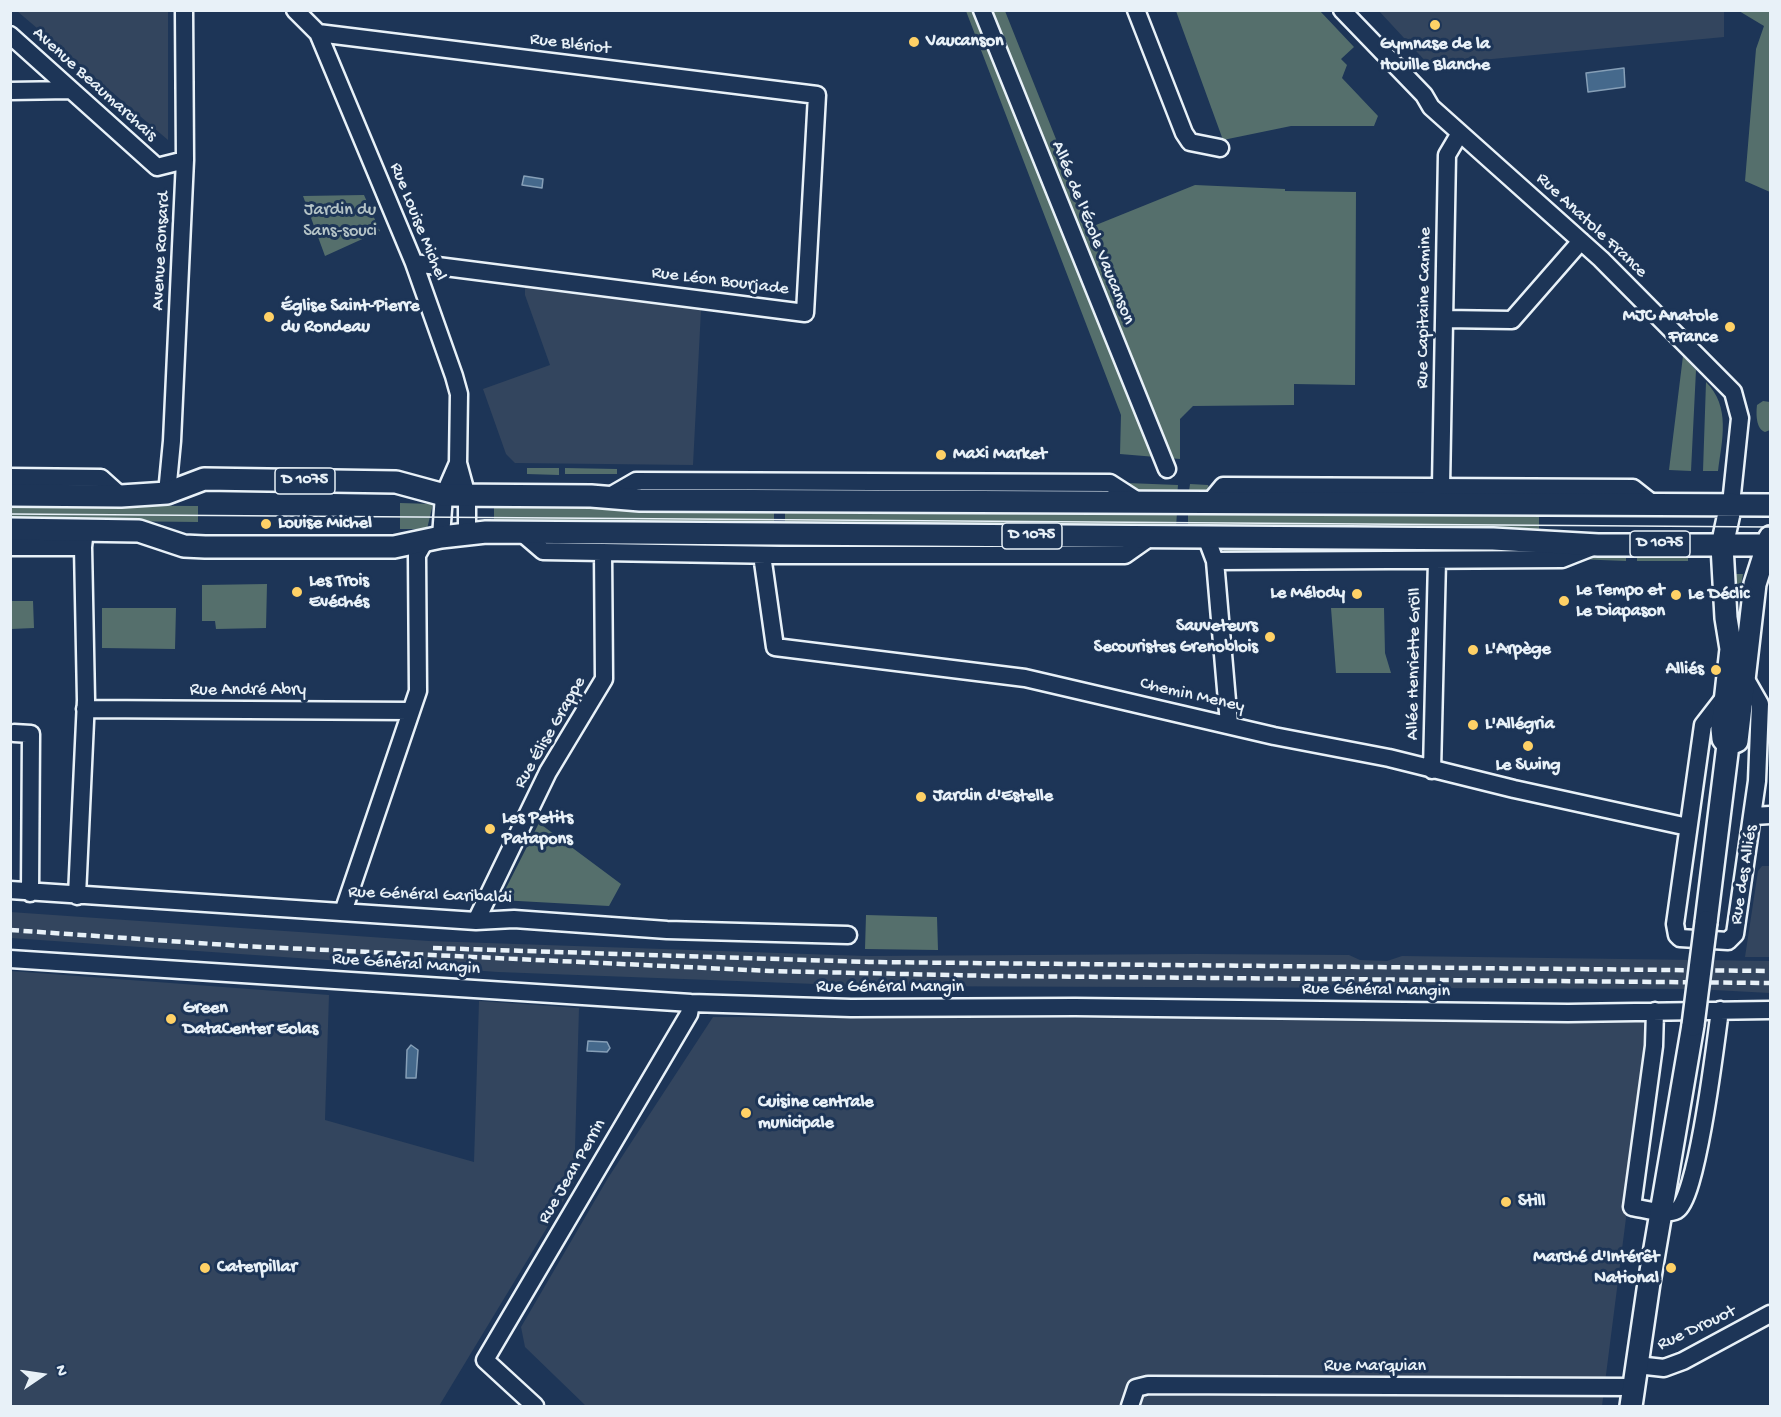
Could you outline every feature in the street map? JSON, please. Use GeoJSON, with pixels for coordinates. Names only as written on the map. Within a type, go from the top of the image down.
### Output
{"type":"FeatureCollection","features":[{"type":"Feature","properties":{"kind":"main road","name":"D 1075"},"geometry":{"type":"LineString","coordinates":[[10,495],[121,496],[167,493],[204,479],[396,482],[444,495],[610,496],[639,500],[1487,505],[1519,502],[1770,504]]}},
{"type":"Feature","properties":{"kind":"main road","name":"Rue des Alliés"},"geometry":{"type":"LineString","coordinates":[[1632,1397],[1693,1025],[1728,745],[1723,739],[1722,729],[1731,649],[1726,618],[1722,546],[1731,504]]}},
{"type":"Feature","properties":{"kind":"main road","name":"D 1075"},"geometry":{"type":"LineString","coordinates":[[10,529],[84,538],[139,531],[184,546],[205,547],[394,547],[467,534],[522,533],[1493,539],[1598,545],[1722,546],[1769,542]]}},
{"type":"Feature","properties":{"kind":"main road","name":"Rue des Alliés"},"geometry":{"type":"LineString","coordinates":[[1728,745],[1737,741],[1755,584],[1769,542]]}},
{"type":"Feature","properties":{"kind":"street","name":"Avenue Ronsard"},"geometry":{"type":"LineString","coordinates":[[167,493],[172,441],[186,160],[184,10]]}},
{"type":"Feature","properties":{"kind":"street","name":"Rue Louise Michel"},"geometry":{"type":"LineString","coordinates":[[295,10],[318,33],[414,263],[459,394],[458,463],[467,496],[467,534]]}},
{"type":"Feature","properties":{"kind":"street","name":"Allée de l'École Vaucanson"},"geometry":{"type":"LineString","coordinates":[[982,10],[1167,470]]}},
{"type":"Feature","properties":{"kind":"street"},"geometry":{"type":"LineString","coordinates":[[1136,10],[1184,134],[1191,142],[1220,148]]}},
{"type":"Feature","properties":{"kind":"street","name":"Rue Anatole France"},"geometry":{"type":"LineString","coordinates":[[1342,10],[1424,95],[1431,107],[1581,241],[1733,392],[1740,418],[1731,504]]}},
{"type":"Feature","properties":{"kind":"street","name":"Rue Blériot"},"geometry":{"type":"LineString","coordinates":[[318,33],[818,95]]}},
{"type":"Feature","properties":{"kind":"street","name":"Avenue Beaumarchais"},"geometry":{"type":"LineString","coordinates":[[10,35],[157,168],[186,160]]}},
{"type":"Feature","properties":{"kind":"street"},"geometry":{"type":"LineString","coordinates":[[10,91],[70,90]]}},
{"type":"Feature","properties":{"kind":"street","name":"Rue Léon Bourjade"},"geometry":{"type":"LineString","coordinates":[[414,263],[805,312],[818,95]]}},
{"type":"Feature","properties":{"kind":"street","name":"Rue Capitaine Camine"},"geometry":{"type":"LineString","coordinates":[[1441,486],[1447,155],[1460,133]]}},
{"type":"Feature","properties":{"kind":"street"},"geometry":{"type":"LineString","coordinates":[[1444,319],[1512,320],[1581,241]]}},
{"type":"Feature","properties":{"kind":"street","name":"Rue Louise Michel"},"geometry":{"type":"LineString","coordinates":[[343,912],[418,691],[417,555],[433,539],[444,495],[458,463]]}},
{"type":"Feature","properties":{"kind":"street"},"geometry":{"type":"LineString","coordinates":[[10,477],[101,478],[121,496]]}},
{"type":"Feature","properties":{"kind":"street"},"geometry":{"type":"LineString","coordinates":[[1209,503],[1223,486],[1634,488],[1652,503]]}},
{"type":"Feature","properties":{"kind":"street"},"geometry":{"type":"LineString","coordinates":[[522,533],[543,551],[762,555],[1125,555],[1152,536]]}},
{"type":"Feature","properties":{"kind":"street"},"geometry":{"type":"LineString","coordinates":[[1206,537],[1215,561],[1229,724]]}},
{"type":"Feature","properties":{"kind":"street"},"geometry":{"type":"LineString","coordinates":[[10,547],[84,538],[85,709],[77,896]]}},
{"type":"Feature","properties":{"kind":"street"},"geometry":{"type":"LineString","coordinates":[[1215,561],[1562,559],[1598,545]]}},
{"type":"Feature","properties":{"kind":"street","name":"Rue Élise Grappe"},"geometry":{"type":"LineString","coordinates":[[476,921],[548,772],[604,679],[603,552]]}},
{"type":"Feature","properties":{"kind":"street","name":"Chemin Meney"},"geometry":{"type":"LineString","coordinates":[[762,555],[775,647],[1025,678],[1688,827]]}},
{"type":"Feature","properties":{"kind":"street","name":"Allée Henriette Gröll"},"geometry":{"type":"LineString","coordinates":[[1432,770],[1437,560]]}},
{"type":"Feature","properties":{"kind":"street","name":"Rue des Alliés"},"geometry":{"type":"LineString","coordinates":[[1727,693],[1703,725],[1676,924],[1680,938],[1728,941],[1735,934],[1762,815],[1760,704],[1744,676]]}},
{"type":"Feature","properties":{"kind":"street","name":"Rue André Abry"},"geometry":{"type":"LineString","coordinates":[[85,709],[410,711]]}},
{"type":"Feature","properties":{"kind":"street"},"geometry":{"type":"LineString","coordinates":[[14,733],[31,734],[30,893]]}},
{"type":"Feature","properties":{"kind":"street","name":"Rue Général Garibaldi"},"geometry":{"type":"LineString","coordinates":[[10,890],[476,921],[514,919],[667,930],[848,935]]}},
{"type":"Feature","properties":{"kind":"street","name":"Rue Général Mangin"},"geometry":{"type":"LineString","coordinates":[[10,959],[691,1003],[851,1008],[1076,1007],[1568,1013],[1770,1010]]}},
{"type":"Feature","properties":{"kind":"street","name":"Rue Jean Perrin"},"geometry":{"type":"LineString","coordinates":[[535,1407],[485,1360],[689,1014],[691,1003]]}},
{"type":"Feature","properties":{"kind":"street"},"geometry":{"type":"LineString","coordinates":[[1655,1011],[1654,1046],[1632,1207],[1662,1212],[1676,1211],[1681,1206],[1694,1175],[1720,1010]]}},
{"type":"Feature","properties":{"kind":"street","name":"Rue Drouot"},"geometry":{"type":"LineString","coordinates":[[1637,1365],[1664,1368],[1683,1361],[1770,1314]]}},
{"type":"Feature","properties":{"kind":"street","name":"Rue Marquian"},"geometry":{"type":"LineString","coordinates":[[1130,1407],[1136,1388],[1148,1385],[1632,1397]]}},
{"type":"Feature","properties":{"kind":"shaded area"},"geometry":{"type":"Polygon","coordinates":[[[17,11],[168,11],[168,140],[17,11]]]}},
{"type":"Feature","properties":{"kind":"shaded area"},"geometry":{"type":"Polygon","coordinates":[[[1379,11],[1724,11],[1724,37],[1429,65],[1379,11]]]}},
{"type":"Feature","properties":{"kind":"shaded area"},"geometry":{"type":"Polygon","coordinates":[[[1624,68],[1625,87],[1588,92],[1586,73],[1624,68]]]}},
{"type":"Feature","properties":{"kind":"shaded area"},"geometry":{"type":"Polygon","coordinates":[[[524,176],[543,179],[542,188],[522,185],[524,176]]]}},
{"type":"Feature","properties":{"kind":"shaded area"},"geometry":{"type":"Polygon","coordinates":[[[525,288],[701,310],[693,465],[515,463],[506,454],[483,389],[550,365],[525,295],[525,288]]]}},
{"type":"Feature","properties":{"kind":"shaded area"},"geometry":{"type":"Polygon","coordinates":[[[1762,866],[1770,866],[1770,957],[1745,957],[1758,871],[1762,866]]]}},
{"type":"Feature","properties":{"kind":"shaded area"},"geometry":{"type":"Polygon","coordinates":[[[10,912],[429,941],[866,956],[1197,954],[1349,955],[1360,960],[1387,961],[1402,956],[1770,961],[1770,993],[1695,989],[869,986],[498,972],[11,938],[10,912]]]}},
{"type":"Feature","properties":{"kind":"shaded area"},"geometry":{"type":"Polygon","coordinates":[[[11,971],[329,995],[325,1120],[474,1162],[479,1001],[579,1008],[574,1183],[439,1406],[11,1406],[11,971]]]}},
{"type":"Feature","properties":{"kind":"shaded area"},"geometry":{"type":"Polygon","coordinates":[[[713,1017],[1646,1020],[1644,1077],[1602,1406],[586,1406],[525,1347],[521,1327],[608,1178],[713,1017]]]}},
{"type":"Feature","properties":{"kind":"shaded area"},"geometry":{"type":"Polygon","coordinates":[[[588,1041],[607,1042],[610,1048],[607,1052],[587,1051],[588,1041]]]}},
{"type":"Feature","properties":{"kind":"shaded area"},"geometry":{"type":"Polygon","coordinates":[[[411,1045],[418,1050],[416,1078],[406,1078],[407,1050],[411,1045]]]}},
{"type":"Feature","properties":{"kind":"green space"},"geometry":{"type":"Polygon","coordinates":[[[966,11],[1005,11],[1091,227],[1195,185],[1285,189],[1285,191],[1356,192],[1355,385],[1294,384],[1294,405],[1193,406],[1180,419],[1180,459],[1120,454],[1121,415],[966,11]]]}},
{"type":"Feature","properties":{"kind":"green space"},"geometry":{"type":"Polygon","coordinates":[[[1176,11],[1320,11],[1354,47],[1341,59],[1347,65],[1342,78],[1378,116],[1374,126],[1291,126],[1223,140],[1176,11]]]}},
{"type":"Feature","properties":{"kind":"green space"},"geometry":{"type":"Polygon","coordinates":[[[1739,11],[1770,11],[1770,192],[1745,181],[1756,49],[1764,26],[1739,11]]]}},
{"type":"Feature","properties":{"kind":"green space","name":"Jardin du Sans-souci"},"geometry":{"type":"Polygon","coordinates":[[[364,195],[380,231],[325,256],[303,196],[364,195]]]}},
{"type":"Feature","properties":{"kind":"green space"},"geometry":{"type":"Polygon","coordinates":[[[1683,356],[1696,370],[1691,471],[1669,470],[1683,356]]]}},
{"type":"Feature","properties":{"kind":"green space"},"geometry":{"type":"Polygon","coordinates":[[[1706,382],[1714,392],[1722,413],[1723,436],[1718,471],[1703,471],[1706,382]]]}},
{"type":"Feature","properties":{"kind":"green space"},"geometry":{"type":"Polygon","coordinates":[[[1763,401],[1770,402],[1770,430],[1765,432],[1758,425],[1757,417],[1757,405],[1763,401]]]}},
{"type":"Feature","properties":{"kind":"green space"},"geometry":{"type":"Polygon","coordinates":[[[527,468],[559,468],[559,475],[527,474],[527,468]]]}},
{"type":"Feature","properties":{"kind":"green space"},"geometry":{"type":"Polygon","coordinates":[[[565,468],[617,469],[617,474],[565,474],[565,468]]]}},
{"type":"Feature","properties":{"kind":"green space"},"geometry":{"type":"Polygon","coordinates":[[[1127,483],[1178,485],[1177,498],[1148,497],[1127,483]]]}},
{"type":"Feature","properties":{"kind":"green space"},"geometry":{"type":"Polygon","coordinates":[[[1190,484],[1208,485],[1210,491],[1188,498],[1190,484]]]}},
{"type":"Feature","properties":{"kind":"green space"},"geometry":{"type":"Polygon","coordinates":[[[400,503],[433,504],[427,529],[400,529],[400,503]]]}},
{"type":"Feature","properties":{"kind":"green space"},"geometry":{"type":"Polygon","coordinates":[[[11,505],[198,506],[198,522],[11,520],[11,505]]]}},
{"type":"Feature","properties":{"kind":"green space"},"geometry":{"type":"Polygon","coordinates":[[[494,508],[774,509],[774,526],[494,524],[494,508]]]}},
{"type":"Feature","properties":{"kind":"green space"},"geometry":{"type":"Polygon","coordinates":[[[785,509],[1177,512],[1176,528],[785,525],[785,509]]]}},
{"type":"Feature","properties":{"kind":"green space"},"geometry":{"type":"Polygon","coordinates":[[[1188,512],[1539,515],[1539,530],[1188,528],[1188,512]]]}},
{"type":"Feature","properties":{"kind":"green space"},"geometry":{"type":"Polygon","coordinates":[[[1217,543],[1365,544],[1364,554],[1356,550],[1241,556],[1225,552],[1217,543]]]}},
{"type":"Feature","properties":{"kind":"green space"},"geometry":{"type":"Polygon","coordinates":[[[1600,553],[1626,556],[1626,561],[1575,559],[1600,553]]]}},
{"type":"Feature","properties":{"kind":"green space"},"geometry":{"type":"Polygon","coordinates":[[[1637,555],[1688,556],[1688,561],[1637,561],[1637,555]]]}},
{"type":"Feature","properties":{"kind":"green space"},"geometry":{"type":"Polygon","coordinates":[[[1731,574],[1743,574],[1739,597],[1736,599],[1733,597],[1731,574]]]}},
{"type":"Feature","properties":{"kind":"green space"},"geometry":{"type":"Polygon","coordinates":[[[267,584],[266,628],[216,629],[215,621],[202,621],[202,585],[267,584]]]}},
{"type":"Feature","properties":{"kind":"green space"},"geometry":{"type":"Polygon","coordinates":[[[11,601],[33,601],[34,628],[11,629],[11,601]]]}},
{"type":"Feature","properties":{"kind":"green space"},"geometry":{"type":"Polygon","coordinates":[[[102,608],[176,608],[175,649],[102,648],[102,608]]]}},
{"type":"Feature","properties":{"kind":"green space"},"geometry":{"type":"Polygon","coordinates":[[[1331,608],[1384,608],[1385,653],[1391,673],[1336,673],[1331,608]]]}},
{"type":"Feature","properties":{"kind":"green space"},"geometry":{"type":"Polygon","coordinates":[[[539,823],[621,884],[609,906],[500,900],[539,823]]]}},
{"type":"Feature","properties":{"kind":"green space"},"geometry":{"type":"Polygon","coordinates":[[[866,915],[937,917],[938,950],[865,949],[866,915]]]}},
{"type":"Feature","properties":{"kind":"tram line"},"geometry":{"type":"LineString","coordinates":[[10,514],[1770,527]]}},
{"type":"Feature","properties":{"kind":"railway"},"geometry":{"type":"LineString","coordinates":[[10,930],[242,946],[770,971],[995,976],[1770,983]]}},
{"type":"Feature","properties":{"kind":"railway"},"geometry":{"type":"LineString","coordinates":[[433,948],[869,962],[1770,971]]}},
{"type":"Feature","properties":{"kind":"place","name":"Gymnase de la Houille Blanche"},"geometry":{"type":"Point","coordinates":[1435,25]}},
{"type":"Feature","properties":{"kind":"place","name":"Vaucanson"},"geometry":{"type":"Point","coordinates":[914,42]}},
{"type":"Feature","properties":{"kind":"place","name":"Église Saint-Pierre du Rondeau"},"geometry":{"type":"Point","coordinates":[269,317]}},
{"type":"Feature","properties":{"kind":"place","name":"MJC Anatole France"},"geometry":{"type":"Point","coordinates":[1730,327]}},
{"type":"Feature","properties":{"kind":"place","name":"Maxi Market"},"geometry":{"type":"Point","coordinates":[941,455]}},
{"type":"Feature","properties":{"kind":"place","name":"Louise Michel"},"geometry":{"type":"Point","coordinates":[266,524]}},
{"type":"Feature","properties":{"kind":"place","name":"Les Trois Evéchés"},"geometry":{"type":"Point","coordinates":[297,592]}},
{"type":"Feature","properties":{"kind":"place","name":"Le Mélody"},"geometry":{"type":"Point","coordinates":[1357,594]}},
{"type":"Feature","properties":{"kind":"place","name":"Le Déclic"},"geometry":{"type":"Point","coordinates":[1676,595]}},
{"type":"Feature","properties":{"kind":"place","name":"Le Tempo et Le Diapason"},"geometry":{"type":"Point","coordinates":[1564,601]}},
{"type":"Feature","properties":{"kind":"place","name":"Sauveteurs Secouristes Grenoblois"},"geometry":{"type":"Point","coordinates":[1270,637]}},
{"type":"Feature","properties":{"kind":"place","name":"L'Arpège"},"geometry":{"type":"Point","coordinates":[1473,650]}},
{"type":"Feature","properties":{"kind":"place","name":"Alliés"},"geometry":{"type":"Point","coordinates":[1716,670]}},
{"type":"Feature","properties":{"kind":"place","name":"L'Allégria"},"geometry":{"type":"Point","coordinates":[1473,725]}},
{"type":"Feature","properties":{"kind":"place","name":"Le Swing"},"geometry":{"type":"Point","coordinates":[1528,746]}},
{"type":"Feature","properties":{"kind":"place","name":"Jardin d'Estelle"},"geometry":{"type":"Point","coordinates":[921,797]}},
{"type":"Feature","properties":{"kind":"place","name":"Les Petits Patapons"},"geometry":{"type":"Point","coordinates":[490,829]}},
{"type":"Feature","properties":{"kind":"place","name":"Green DataCenter Eolas"},"geometry":{"type":"Point","coordinates":[171,1019]}},
{"type":"Feature","properties":{"kind":"place","name":"Cuisine centrale municipale"},"geometry":{"type":"Point","coordinates":[746,1113]}},
{"type":"Feature","properties":{"kind":"place","name":"Still"},"geometry":{"type":"Point","coordinates":[1506,1202]}},
{"type":"Feature","properties":{"kind":"place","name":"Caterpillar"},"geometry":{"type":"Point","coordinates":[205,1268]}},
{"type":"Feature","properties":{"kind":"place","name":"Marché d'Intérêt National"},"geometry":{"type":"Point","coordinates":[1671,1268]}}]}
